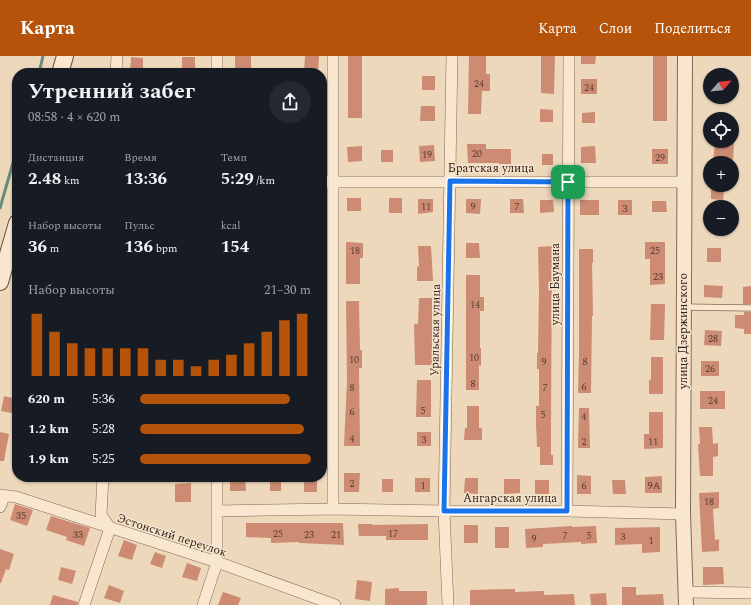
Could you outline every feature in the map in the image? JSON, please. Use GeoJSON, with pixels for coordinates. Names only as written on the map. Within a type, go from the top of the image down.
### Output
{"type":"FeatureCollection","features":[{"type":"Feature","properties":{"kind":"main road"},"geometry":{"type":"LineString","coordinates":[[61,68],[65,56]]}},
{"type":"Feature","properties":{"kind":"main road"},"geometry":{"type":"LineString","coordinates":[[0,282],[12,240]]}},
{"type":"Feature","properties":{"kind":"street"},"geometry":{"type":"LineString","coordinates":[[116,56],[116,68]]}},
{"type":"Feature","properties":{"kind":"street"},"geometry":{"type":"LineString","coordinates":[[217,56],[217,68]]}},
{"type":"Feature","properties":{"kind":"street"},"geometry":{"type":"LineString","coordinates":[[333,56],[327,182],[333,509]]}},
{"type":"Feature","properties":{"kind":"street","name":"Уральская улица"},"geometry":{"type":"LineString","coordinates":[[448,605],[444,511],[452,56]]}},
{"type":"Feature","properties":{"kind":"street","name":"улица Баумана"},"geometry":{"type":"LineString","coordinates":[[567,511],[569,56]]}},
{"type":"Feature","properties":{"kind":"street","name":"улица Дзержинского"},"geometry":{"type":"LineString","coordinates":[[685,56],[683,182],[683,514],[686,598]]}},
{"type":"Feature","properties":{"kind":"street","name":"Братская улица"},"geometry":{"type":"LineString","coordinates":[[327,182],[683,182]]}},
{"type":"Feature","properties":{"kind":"street"},"geometry":{"type":"LineString","coordinates":[[84,605],[110,528],[101,515],[103,482]]}},
{"type":"Feature","properties":{"kind":"street"},"geometry":{"type":"LineString","coordinates":[[203,605],[217,562],[217,482]]}},
{"type":"Feature","properties":{"kind":"street","name":"Эстонский переулок"},"geometry":{"type":"LineString","coordinates":[[1,500],[16,497],[217,562],[329,604]]}},
{"type":"Feature","properties":{"kind":"street","name":"Ангарская улица"},"geometry":{"type":"LineString","coordinates":[[217,511],[333,509],[567,511],[683,514]]}},
{"type":"Feature","properties":{"kind":"street"},"geometry":{"type":"LineString","coordinates":[[686,598],[751,593]]}},
{"type":"Feature","properties":{"kind":"lane"},"geometry":{"type":"LineString","coordinates":[[683,307],[751,308]]}},
{"type":"Feature","properties":{"kind":"building"},"geometry":{"type":"Polygon","coordinates":[[[235,56],[251,56],[251,68],[235,68],[235,56]]]}},
{"type":"Feature","properties":{"kind":"building"},"geometry":{"type":"Polygon","coordinates":[[[305,56],[319,56],[318,68],[304,68],[305,56]]]}},
{"type":"Feature","properties":{"kind":"building"},"geometry":{"type":"Polygon","coordinates":[[[348,56],[362,56],[362,118],[348,118],[348,56]]]}},
{"type":"Feature","properties":{"kind":"building"},"geometry":{"type":"Polygon","coordinates":[[[469,56],[486,56],[486,74],[490,74],[490,91],[482,91],[481,114],[468,114],[469,56]]]}},
{"type":"Feature","properties":{"kind":"building"},"geometry":{"type":"Polygon","coordinates":[[[541,56],[555,56],[554,94],[541,93],[541,56]]]}},
{"type":"Feature","properties":{"kind":"building"},"geometry":{"type":"Polygon","coordinates":[[[581,56],[596,56],[595,64],[581,64],[581,56]]]}},
{"type":"Feature","properties":{"kind":"building"},"geometry":{"type":"Polygon","coordinates":[[[653,56],[667,56],[667,121],[653,121],[653,56]]]}},
{"type":"Feature","properties":{"kind":"building"},"geometry":{"type":"Polygon","coordinates":[[[131,57],[143,58],[143,68],[130,68],[131,57]]]}},
{"type":"Feature","properties":{"kind":"building"},"geometry":{"type":"Polygon","coordinates":[[[182,57],[195,57],[195,68],[182,68],[182,57]]]}},
{"type":"Feature","properties":{"kind":"building"},"geometry":{"type":"Polygon","coordinates":[[[422,76],[435,76],[435,90],[422,90],[422,76]]]}},
{"type":"Feature","properties":{"kind":"building"},"geometry":{"type":"Polygon","coordinates":[[[581,79],[597,79],[597,94],[581,94],[581,79]]]}},
{"type":"Feature","properties":{"kind":"building"},"geometry":{"type":"Polygon","coordinates":[[[421,106],[435,106],[435,121],[420,121],[421,106]]]}},
{"type":"Feature","properties":{"kind":"building"},"geometry":{"type":"Polygon","coordinates":[[[540,109],[553,110],[553,122],[540,122],[540,109]]]}},
{"type":"Feature","properties":{"kind":"building"},"geometry":{"type":"Polygon","coordinates":[[[595,112],[595,123],[582,123],[582,113],[595,112]]]}},
{"type":"Feature","properties":{"kind":"building"},"geometry":{"type":"Polygon","coordinates":[[[467,144],[486,144],[486,149],[511,149],[511,164],[468,163],[467,144]]]}},
{"type":"Feature","properties":{"kind":"building"},"geometry":{"type":"Polygon","coordinates":[[[434,145],[435,161],[420,162],[419,146],[434,145]]]}},
{"type":"Feature","properties":{"kind":"building"},"geometry":{"type":"Polygon","coordinates":[[[362,146],[362,161],[348,162],[347,147],[362,146]]]}},
{"type":"Feature","properties":{"kind":"building"},"geometry":{"type":"Polygon","coordinates":[[[595,146],[596,163],[581,163],[581,147],[595,146]]]}},
{"type":"Feature","properties":{"kind":"building"},"geometry":{"type":"Polygon","coordinates":[[[714,148],[734,148],[733,156],[714,156],[714,148]]]}},
{"type":"Feature","properties":{"kind":"building"},"geometry":{"type":"Polygon","coordinates":[[[652,149],[668,149],[668,164],[652,164],[652,149]]]}},
{"type":"Feature","properties":{"kind":"building"},"geometry":{"type":"Polygon","coordinates":[[[381,150],[393,150],[393,162],[381,162],[381,150]]]}},
{"type":"Feature","properties":{"kind":"building"},"geometry":{"type":"Polygon","coordinates":[[[542,154],[553,154],[553,165],[542,165],[542,154]]]}},
{"type":"Feature","properties":{"kind":"building"},"geometry":{"type":"Polygon","coordinates":[[[711,192],[724,192],[723,200],[711,199],[711,192]]]}},
{"type":"Feature","properties":{"kind":"building"},"geometry":{"type":"Polygon","coordinates":[[[347,198],[361,198],[361,211],[347,211],[347,198]]]}},
{"type":"Feature","properties":{"kind":"building"},"geometry":{"type":"Polygon","coordinates":[[[389,198],[402,198],[402,213],[389,213],[389,198]]]}},
{"type":"Feature","properties":{"kind":"building"},"geometry":{"type":"Polygon","coordinates":[[[418,199],[433,199],[433,212],[418,214],[418,199]]]}},
{"type":"Feature","properties":{"kind":"building"},"geometry":{"type":"Polygon","coordinates":[[[466,199],[481,199],[480,214],[466,213],[466,199]]]}},
{"type":"Feature","properties":{"kind":"building"},"geometry":{"type":"Polygon","coordinates":[[[510,199],[523,199],[524,213],[510,213],[510,199]]]}},
{"type":"Feature","properties":{"kind":"building"},"geometry":{"type":"Polygon","coordinates":[[[540,200],[553,200],[554,212],[540,213],[540,200]]]}},
{"type":"Feature","properties":{"kind":"building"},"geometry":{"type":"Polygon","coordinates":[[[580,200],[599,200],[599,215],[580,215],[580,200]]]}},
{"type":"Feature","properties":{"kind":"building"},"geometry":{"type":"Polygon","coordinates":[[[618,200],[632,200],[632,215],[618,215],[618,200]]]}},
{"type":"Feature","properties":{"kind":"building"},"geometry":{"type":"Polygon","coordinates":[[[652,201],[666,201],[667,212],[652,212],[652,201]]]}},
{"type":"Feature","properties":{"kind":"building"},"geometry":{"type":"Polygon","coordinates":[[[346,242],[363,243],[363,258],[360,258],[360,284],[346,284],[346,242]]]}},
{"type":"Feature","properties":{"kind":"building"},"geometry":{"type":"Polygon","coordinates":[[[645,242],[665,242],[665,284],[650,285],[650,259],[645,259],[645,242]]]}},
{"type":"Feature","properties":{"kind":"building"},"geometry":{"type":"Polygon","coordinates":[[[466,243],[479,243],[480,258],[466,258],[466,243]]]}},
{"type":"Feature","properties":{"kind":"building"},"geometry":{"type":"Polygon","coordinates":[[[418,246],[431,246],[433,281],[417,281],[417,267],[419,266],[418,246]]]}},
{"type":"Feature","properties":{"kind":"building"},"geometry":{"type":"Polygon","coordinates":[[[552,246],[551,455],[553,455],[553,465],[540,465],[540,447],[537,447],[536,423],[536,406],[539,406],[539,369],[537,369],[539,290],[538,247],[552,246]]]}},
{"type":"Feature","properties":{"kind":"building"},"geometry":{"type":"Polygon","coordinates":[[[707,248],[721,248],[721,262],[707,262],[707,248]]]}},
{"type":"Feature","properties":{"kind":"building"},"geometry":{"type":"Polygon","coordinates":[[[579,249],[593,249],[591,393],[578,393],[579,249]]]}},
{"type":"Feature","properties":{"kind":"building"},"geometry":{"type":"Polygon","coordinates":[[[466,275],[480,275],[480,297],[484,297],[484,311],[480,311],[481,366],[479,365],[479,390],[466,390],[466,275]]]}},
{"type":"Feature","properties":{"kind":"building"},"geometry":{"type":"Polygon","coordinates":[[[704,285],[723,286],[722,298],[704,297],[704,285]]]}},
{"type":"Feature","properties":{"kind":"building"},"geometry":{"type":"Polygon","coordinates":[[[751,286],[751,304],[743,304],[743,287],[751,286]]]}},
{"type":"Feature","properties":{"kind":"building"},"geometry":{"type":"Polygon","coordinates":[[[419,298],[432,298],[432,365],[415,365],[414,324],[418,324],[419,298]]]}},
{"type":"Feature","properties":{"kind":"building"},"geometry":{"type":"Polygon","coordinates":[[[346,301],[359,301],[360,350],[362,350],[362,368],[359,368],[360,446],[344,446],[347,379],[346,301]]]}},
{"type":"Feature","properties":{"kind":"building"},"geometry":{"type":"Polygon","coordinates":[[[651,304],[665,304],[664,340],[650,340],[651,304]]]}},
{"type":"Feature","properties":{"kind":"building"},"geometry":{"type":"Polygon","coordinates":[[[744,312],[751,312],[751,334],[744,334],[744,329],[735,328],[735,315],[744,315],[744,312]]]}},
{"type":"Feature","properties":{"kind":"building"},"geometry":{"type":"Polygon","coordinates":[[[705,330],[722,331],[721,346],[704,345],[705,330]]]}},
{"type":"Feature","properties":{"kind":"building"},"geometry":{"type":"Polygon","coordinates":[[[651,357],[663,357],[663,394],[649,394],[649,380],[651,380],[651,357]]]}},
{"type":"Feature","properties":{"kind":"building"},"geometry":{"type":"Polygon","coordinates":[[[701,361],[719,361],[719,376],[701,376],[701,361]]]}},
{"type":"Feature","properties":{"kind":"building"},"geometry":{"type":"Polygon","coordinates":[[[417,380],[431,380],[431,417],[416,417],[417,380]]]}},
{"type":"Feature","properties":{"kind":"building"},"geometry":{"type":"Polygon","coordinates":[[[700,391],[725,391],[725,409],[700,409],[700,391]]]}},
{"type":"Feature","properties":{"kind":"building"},"geometry":{"type":"Polygon","coordinates":[[[4,396],[12,398],[12,413],[1,411],[4,396]]]}},
{"type":"Feature","properties":{"kind":"building"},"geometry":{"type":"Polygon","coordinates":[[[467,406],[479,406],[479,428],[482,428],[482,440],[464,440],[465,428],[467,428],[467,406]]]}},
{"type":"Feature","properties":{"kind":"building"},"geometry":{"type":"Polygon","coordinates":[[[579,408],[589,408],[590,448],[578,448],[579,408]]]}},
{"type":"Feature","properties":{"kind":"building"},"geometry":{"type":"Polygon","coordinates":[[[649,412],[663,412],[663,448],[644,449],[644,434],[649,434],[649,412]]]}},
{"type":"Feature","properties":{"kind":"building"},"geometry":{"type":"Polygon","coordinates":[[[699,427],[712,427],[713,444],[718,443],[718,456],[713,457],[713,476],[700,476],[698,444],[700,444],[699,427]]]}},
{"type":"Feature","properties":{"kind":"building"},"geometry":{"type":"Polygon","coordinates":[[[0,432],[9,434],[4,461],[0,461],[0,432]]]}},
{"type":"Feature","properties":{"kind":"building"},"geometry":{"type":"Polygon","coordinates":[[[417,432],[431,432],[431,446],[417,446],[417,432]]]}},
{"type":"Feature","properties":{"kind":"building"},"geometry":{"type":"Polygon","coordinates":[[[344,473],[360,473],[359,492],[344,492],[344,473]]]}},
{"type":"Feature","properties":{"kind":"building"},"geometry":{"type":"Polygon","coordinates":[[[577,475],[591,476],[591,494],[577,494],[577,475]]]}},
{"type":"Feature","properties":{"kind":"building"},"geometry":{"type":"Polygon","coordinates":[[[662,476],[662,493],[645,493],[645,477],[662,476]]]}},
{"type":"Feature","properties":{"kind":"building"},"geometry":{"type":"Polygon","coordinates":[[[415,478],[430,478],[430,492],[415,492],[415,478]]]}},
{"type":"Feature","properties":{"kind":"building"},"geometry":{"type":"Polygon","coordinates":[[[465,478],[478,478],[478,494],[464,493],[465,478]]]}},
{"type":"Feature","properties":{"kind":"building"},"geometry":{"type":"Polygon","coordinates":[[[382,479],[393,479],[393,492],[382,492],[382,479]]]}},
{"type":"Feature","properties":{"kind":"building"},"geometry":{"type":"Polygon","coordinates":[[[504,479],[520,479],[520,493],[504,494],[504,479]]]}},
{"type":"Feature","properties":{"kind":"building"},"geometry":{"type":"Polygon","coordinates":[[[535,480],[549,480],[549,494],[535,494],[535,480]]]}},
{"type":"Feature","properties":{"kind":"building"},"geometry":{"type":"Polygon","coordinates":[[[612,480],[625,480],[626,494],[613,494],[612,480]]]}},
{"type":"Feature","properties":{"kind":"building"},"geometry":{"type":"Polygon","coordinates":[[[230,482],[245,482],[246,491],[230,491],[230,482]]]}},
{"type":"Feature","properties":{"kind":"building"},"geometry":{"type":"Polygon","coordinates":[[[270,482],[281,482],[281,491],[270,491],[270,482]]]}},
{"type":"Feature","properties":{"kind":"building"},"geometry":{"type":"Polygon","coordinates":[[[304,482],[317,482],[317,492],[304,492],[304,482]]]}},
{"type":"Feature","properties":{"kind":"building"},"geometry":{"type":"Polygon","coordinates":[[[191,483],[191,502],[175,502],[175,484],[191,483]]]}},
{"type":"Feature","properties":{"kind":"building"},"geometry":{"type":"Polygon","coordinates":[[[719,492],[719,508],[713,509],[715,540],[719,539],[719,551],[702,552],[699,493],[719,492]]]}},
{"type":"Feature","properties":{"kind":"building"},"geometry":{"type":"Polygon","coordinates":[[[15,504],[33,510],[27,526],[10,520],[15,504]]]}},
{"type":"Feature","properties":{"kind":"building"},"geometry":{"type":"Polygon","coordinates":[[[51,516],[90,528],[84,546],[66,540],[67,537],[46,530],[51,516]]]}},
{"type":"Feature","properties":{"kind":"building"},"geometry":{"type":"Polygon","coordinates":[[[246,523],[343,523],[344,545],[299,542],[271,543],[271,538],[246,537],[246,523]]]}},
{"type":"Feature","properties":{"kind":"building"},"geometry":{"type":"Polygon","coordinates":[[[358,524],[428,524],[428,540],[386,540],[386,536],[359,536],[358,524]]]}},
{"type":"Feature","properties":{"kind":"building"},"geometry":{"type":"Polygon","coordinates":[[[464,525],[478,525],[478,543],[464,543],[464,525]]]}},
{"type":"Feature","properties":{"kind":"building"},"geometry":{"type":"Polygon","coordinates":[[[596,526],[597,543],[581,544],[581,542],[543,544],[543,547],[526,548],[525,529],[596,526]]]}},
{"type":"Feature","properties":{"kind":"building"},"geometry":{"type":"Polygon","coordinates":[[[495,527],[509,527],[509,548],[495,548],[495,527]]]}},
{"type":"Feature","properties":{"kind":"building"},"geometry":{"type":"Polygon","coordinates":[[[660,527],[660,552],[642,553],[642,544],[615,545],[615,528],[660,527]]]}},
{"type":"Feature","properties":{"kind":"building"},"geometry":{"type":"Polygon","coordinates":[[[124,540],[137,545],[132,560],[118,556],[124,540]]]}},
{"type":"Feature","properties":{"kind":"building"},"geometry":{"type":"Polygon","coordinates":[[[0,549],[14,554],[9,570],[6,569],[1,583],[0,583],[0,549]]]}},
{"type":"Feature","properties":{"kind":"building"},"geometry":{"type":"Polygon","coordinates":[[[155,552],[166,556],[162,568],[150,564],[155,552]]]}},
{"type":"Feature","properties":{"kind":"building"},"geometry":{"type":"Polygon","coordinates":[[[187,563],[201,568],[197,581],[182,577],[187,563]]]}},
{"type":"Feature","properties":{"kind":"building"},"geometry":{"type":"Polygon","coordinates":[[[61,567],[76,571],[72,584],[58,580],[61,567]]]}},
{"type":"Feature","properties":{"kind":"building"},"geometry":{"type":"Polygon","coordinates":[[[703,567],[723,567],[724,584],[703,585],[703,567]]]}},
{"type":"Feature","properties":{"kind":"building"},"geometry":{"type":"Polygon","coordinates":[[[357,580],[372,582],[370,601],[355,599],[357,580]]]}},
{"type":"Feature","properties":{"kind":"building"},"geometry":{"type":"Polygon","coordinates":[[[109,585],[124,591],[120,603],[104,598],[109,585]]]}},
{"type":"Feature","properties":{"kind":"building"},"geometry":{"type":"Polygon","coordinates":[[[622,587],[636,587],[636,595],[663,594],[664,605],[622,605],[622,587]]]}},
{"type":"Feature","properties":{"kind":"building"},"geometry":{"type":"Polygon","coordinates":[[[399,588],[399,591],[427,591],[427,605],[385,605],[385,589],[399,588]]]}},
{"type":"Feature","properties":{"kind":"building"},"geometry":{"type":"Polygon","coordinates":[[[515,589],[515,592],[544,591],[544,595],[574,594],[575,605],[470,605],[470,590],[515,589]]]}},
{"type":"Feature","properties":{"kind":"building"},"geometry":{"type":"Polygon","coordinates":[[[223,592],[241,598],[238,605],[218,605],[223,592]]]}},
{"type":"Feature","properties":{"kind":"building"},"geometry":{"type":"Polygon","coordinates":[[[606,593],[607,605],[591,605],[590,594],[606,593]]]}},
{"type":"Feature","properties":{"kind":"building"},"geometry":{"type":"Polygon","coordinates":[[[53,595],[78,602],[77,605],[50,605],[53,595]]]}},
{"type":"Feature","properties":{"kind":"waterway"},"geometry":{"type":"LineString","coordinates":[[40,68],[43,56]]}},
{"type":"Feature","properties":{"kind":"waterway"},"geometry":{"type":"LineString","coordinates":[[0,208],[12,166]]}},
{"type":"Feature","properties":{"kind":"route"},"geometry":{"type":"LineString","coordinates":[[450,181],[568,182],[567,511],[444,511],[450,181]]}}]}
